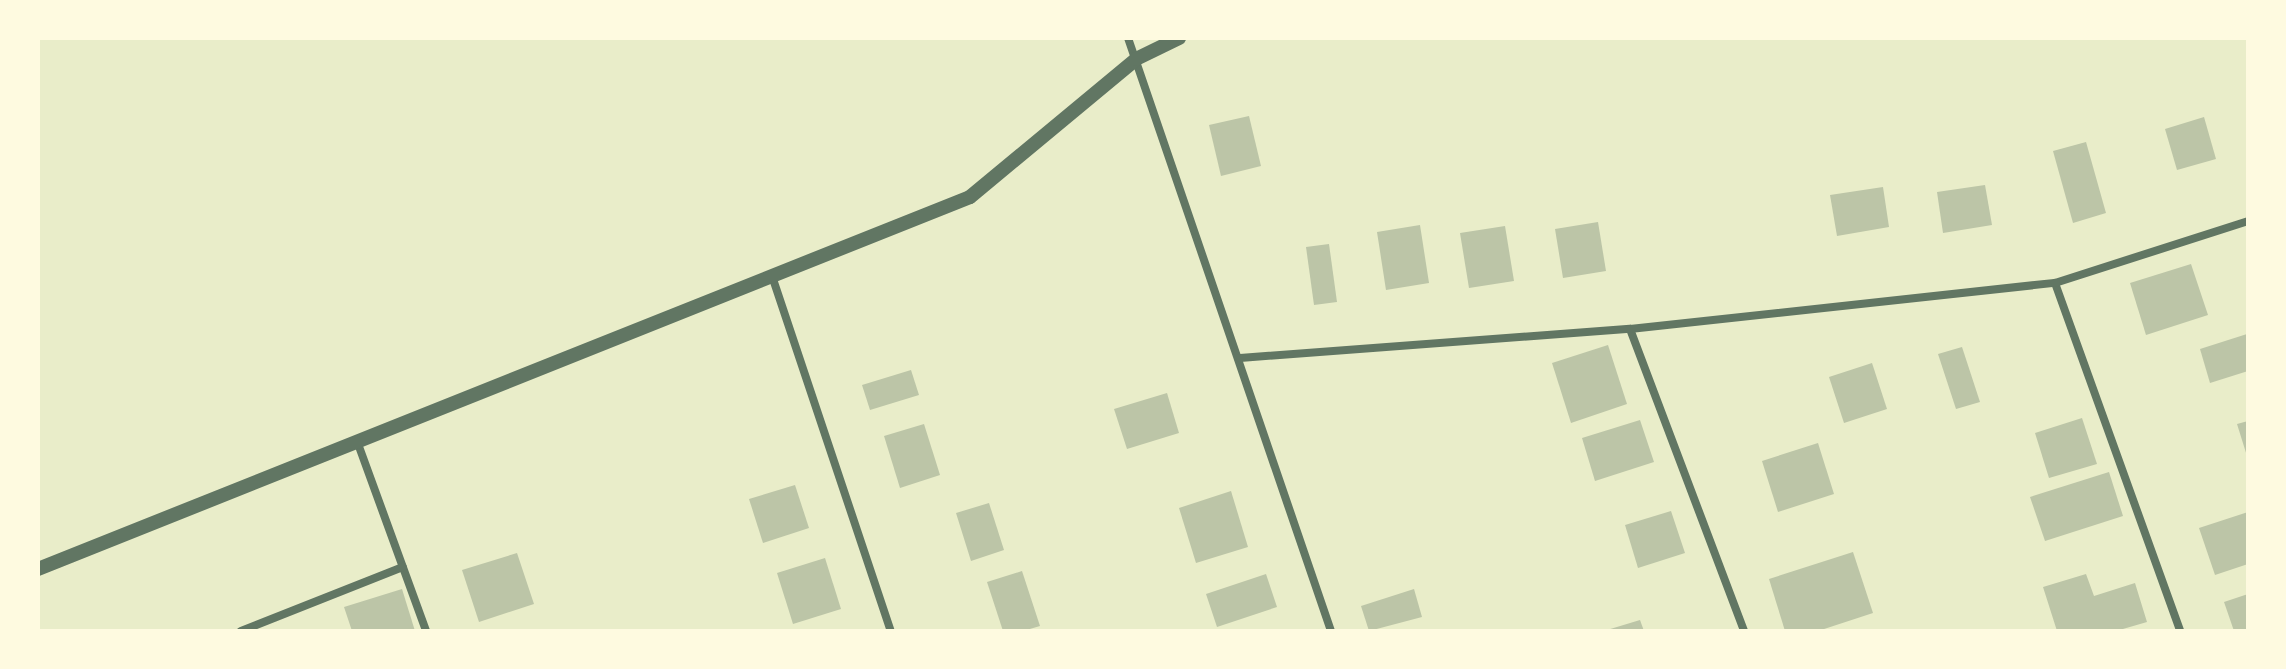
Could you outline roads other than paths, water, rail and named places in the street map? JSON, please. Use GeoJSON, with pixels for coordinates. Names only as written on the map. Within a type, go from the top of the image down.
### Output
{"type":"FeatureCollection","features":[{"type":"Feature","properties":{"kind":"street"},"geometry":{"type":"LineString","coordinates":[[1128,38],[1331,631]]}},
{"type":"Feature","properties":{"kind":"street"},"geometry":{"type":"LineString","coordinates":[[38,569],[970,197],[1136,59],[1179,38]]}},
{"type":"Feature","properties":{"kind":"street"},"geometry":{"type":"LineString","coordinates":[[1240,358],[1630,329],[2055,283],[2248,221]]}},
{"type":"Feature","properties":{"kind":"street"},"geometry":{"type":"LineString","coordinates":[[772,276],[891,631]]}},
{"type":"Feature","properties":{"kind":"street"},"geometry":{"type":"LineString","coordinates":[[2055,283],[2180,631]]}},
{"type":"Feature","properties":{"kind":"street"},"geometry":{"type":"LineString","coordinates":[[1630,329],[1744,631]]}},
{"type":"Feature","properties":{"kind":"street"},"geometry":{"type":"LineString","coordinates":[[357,441],[426,631]]}},
{"type":"Feature","properties":{"kind":"street"},"geometry":{"type":"LineString","coordinates":[[241,631],[403,567]]}}]}
